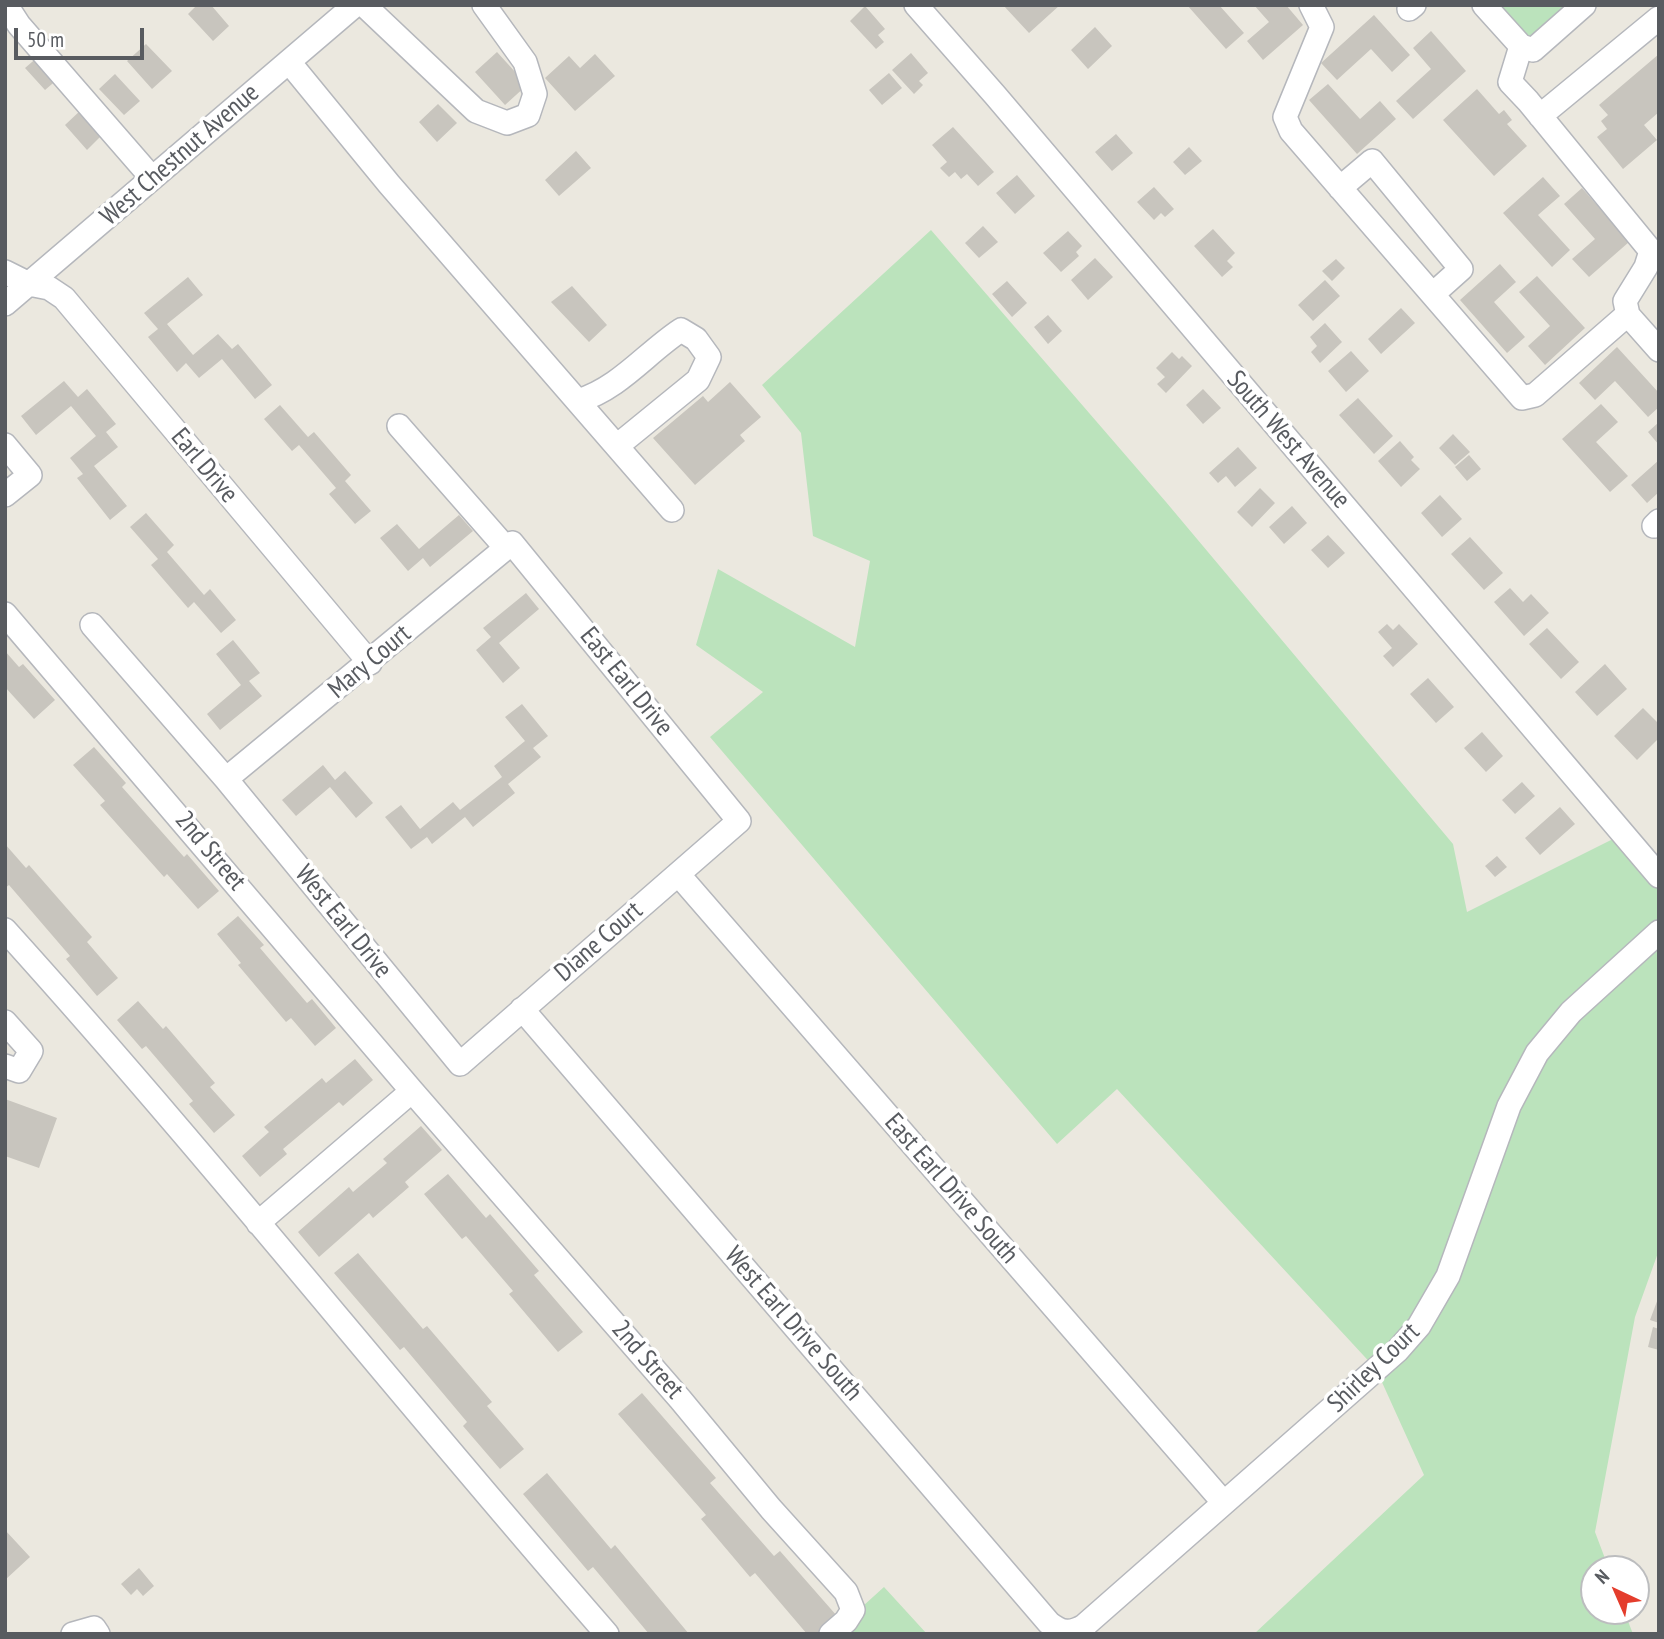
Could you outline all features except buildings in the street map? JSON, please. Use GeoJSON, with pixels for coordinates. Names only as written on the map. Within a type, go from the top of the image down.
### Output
{"type":"FeatureCollection","features":[{"type":"Feature","properties":{"kind":"street"},"geometry":{"type":"LineString","coordinates":[[6,5],[19,25],[152,178]]}},
{"type":"Feature","properties":{"kind":"street","name":"West Chestnut Avenue"},"geometry":{"type":"LineString","coordinates":[[5,304],[355,5]]}},
{"type":"Feature","properties":{"kind":"street"},"geometry":{"type":"LineString","coordinates":[[364,5],[476,111],[507,123],[528,116],[535,94],[525,62],[484,5]]}},
{"type":"Feature","properties":{"kind":"street","name":"South West Avenue"},"geometry":{"type":"LineString","coordinates":[[917,5],[1659,876]]}},
{"type":"Feature","properties":{"kind":"street"},"geometry":{"type":"LineString","coordinates":[[1311,5],[1322,27],[1285,117],[1291,131],[1522,398],[1535,395],[1628,314]]}},
{"type":"Feature","properties":{"kind":"street"},"geometry":{"type":"LineString","coordinates":[[1484,5],[1521,46],[1533,50],[1584,5]]}},
{"type":"Feature","properties":{"kind":"street"},"geometry":{"type":"LineString","coordinates":[[1540,116],[1659,18]]}},
{"type":"Feature","properties":{"kind":"street"},"geometry":{"type":"LineString","coordinates":[[1521,46],[1510,82],[1655,248],[1625,302],[1628,314],[1659,350]]}},
{"type":"Feature","properties":{"kind":"street"},"geometry":{"type":"LineString","coordinates":[[289,62],[388,184],[672,510]]}},
{"type":"Feature","properties":{"kind":"street"},"geometry":{"type":"LineString","coordinates":[[1340,188],[1372,161],[1461,268],[1433,294]]}},
{"type":"Feature","properties":{"kind":"street","name":"Earl Drive"},"geometry":{"type":"LineString","coordinates":[[5,272],[29,284],[49,288],[64,298],[370,663]]}},
{"type":"Feature","properties":{"kind":"street"},"geometry":{"type":"LineString","coordinates":[[578,401],[595,396],[628,374],[681,330],[696,339],[709,357],[698,380],[617,446]]}},
{"type":"Feature","properties":{"kind":"street","name":"East Earl Drive"},"geometry":{"type":"LineString","coordinates":[[399,426],[509,546],[739,821]]}},
{"type":"Feature","properties":{"kind":"street"},"geometry":{"type":"LineString","coordinates":[[5,445],[30,475],[5,495]]}},
{"type":"Feature","properties":{"kind":"street","name":"Mary Court"},"geometry":{"type":"LineString","coordinates":[[226,779],[509,546]]}},
{"type":"Feature","properties":{"kind":"street","name":"2nd Street"},"geometry":{"type":"LineString","coordinates":[[5,614],[412,1091],[680,1399],[771,1509],[846,1592],[853,1610],[846,1621],[831,1634]]}},
{"type":"Feature","properties":{"kind":"street","name":"West Earl Drive"},"geometry":{"type":"LineString","coordinates":[[93,625],[226,779],[460,1064]]}},
{"type":"Feature","properties":{"kind":"street","name":"Diane Court"},"geometry":{"type":"LineString","coordinates":[[460,1064],[739,821]]}},
{"type":"Feature","properties":{"kind":"street","name":"East Earl Drive South"},"geometry":{"type":"LineString","coordinates":[[678,874],[1224,1503]]}},
{"type":"Feature","properties":{"kind":"street"},"geometry":{"type":"LineString","coordinates":[[5,930],[607,1634]]}},
{"type":"Feature","properties":{"kind":"street","name":"Shirley Court"},"geometry":{"type":"LineString","coordinates":[[1069,1633],[1084,1626],[1398,1350],[1419,1326],[1448,1276],[1509,1106],[1537,1053],[1572,1012],[1659,932]]}},
{"type":"Feature","properties":{"kind":"street","name":"West Earl Drive South"},"geometry":{"type":"LineString","coordinates":[[522,1009],[1049,1623],[1057,1630],[1069,1633]]}},
{"type":"Feature","properties":{"kind":"street"},"geometry":{"type":"LineString","coordinates":[[5,1022],[30,1051],[19,1071],[5,1066]]}},
{"type":"Feature","properties":{"kind":"street"},"geometry":{"type":"LineString","coordinates":[[258,1223],[412,1091]]}},
{"type":"Feature","properties":{"kind":"street"},"geometry":{"type":"LineString","coordinates":[[73,1634],[93,1629],[98,1634]]}},
{"type":"Feature","properties":{"kind":"green space"},"geometry":{"type":"Polygon","coordinates":[[[1486,5],[1590,5],[1530,56],[1486,5]]]}},
{"type":"Feature","properties":{"kind":"green space"},"geometry":{"type":"Polygon","coordinates":[[[931,230],[1166,502],[1453,844],[1467,912],[1623,834],[1659,876],[1659,1250],[1635,1317],[1595,1532],[1604,1555],[1580,1555],[1580,1625],[1629,1625],[1633,1634],[1254,1634],[1424,1475],[1376,1369],[1117,1089],[1057,1144],[710,737],[763,692],[696,645],[718,569],[855,647],[870,561],[813,536],[801,433],[762,385],[931,230]]]}},
{"type":"Feature","properties":{"kind":"green space"},"geometry":{"type":"Polygon","coordinates":[[[884,1587],[927,1634],[832,1634],[884,1587]]]}}]}
